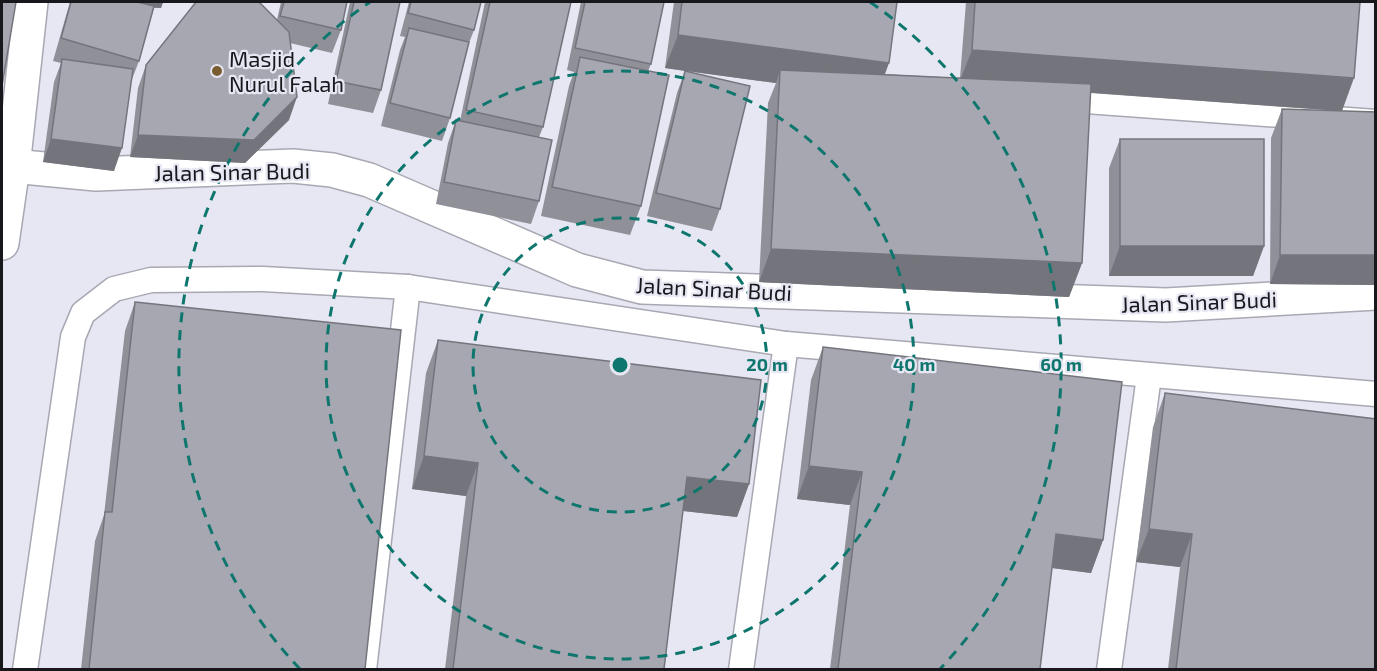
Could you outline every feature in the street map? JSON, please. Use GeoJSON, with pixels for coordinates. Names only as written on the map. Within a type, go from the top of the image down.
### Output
{"type":"FeatureCollection","features":[{"type":"Feature","properties":{"kind":"street"},"geometry":{"type":"LineString","coordinates":[[2,243],[8,166],[31,2]]}},
{"type":"Feature","properties":{"kind":"street","name":"Jalan Sinar Budi"},"geometry":{"type":"LineString","coordinates":[[8,166],[96,174],[293,166],[332,170],[369,180],[577,270],[642,287],[1166,305],[1376,293]]}},
{"type":"Feature","properties":{"kind":"lane"},"geometry":{"type":"LineString","coordinates":[[1072,99],[1376,122]]}},
{"type":"Feature","properties":{"kind":"lane"},"geometry":{"type":"LineString","coordinates":[[25,669],[74,337],[83,313],[114,289],[151,280],[263,279],[408,286],[786,344],[1149,376],[1376,393]]}},
{"type":"Feature","properties":{"kind":"lane"},"geometry":{"type":"LineString","coordinates":[[364,669],[408,286]]}},
{"type":"Feature","properties":{"kind":"lane"},"geometry":{"type":"LineString","coordinates":[[741,669],[786,344]]}},
{"type":"Feature","properties":{"kind":"lane"},"geometry":{"type":"LineString","coordinates":[[1109,669],[1149,376]]}},
{"type":"Feature","properties":{"kind":"building"},"geometry":{"type":"Polygon","coordinates":[[[2,2],[16,2],[2,86],[2,2]]]}},
{"type":"Feature","properties":{"kind":"building"},"geometry":{"type":"Polygon","coordinates":[[[71,2],[137,2],[154,6],[139,61],[61,38],[71,2]]]}},
{"type":"Feature","properties":{"kind":"building","name":"Masjid Nurul Falah"},"geometry":{"type":"Polygon","coordinates":[[[196,2],[259,2],[289,32],[297,97],[254,140],[138,135],[146,65],[196,2]]]}},
{"type":"Feature","properties":{"kind":"building"},"geometry":{"type":"Polygon","coordinates":[[[284,2],[347,2],[341,30],[280,16],[284,2]]]}},
{"type":"Feature","properties":{"kind":"building"},"geometry":{"type":"Polygon","coordinates":[[[354,2],[400,2],[381,90],[336,81],[354,2]]]}},
{"type":"Feature","properties":{"kind":"building"},"geometry":{"type":"Polygon","coordinates":[[[411,2],[481,2],[474,30],[408,13],[411,2]]]}},
{"type":"Feature","properties":{"kind":"building"},"geometry":{"type":"Polygon","coordinates":[[[490,2],[571,2],[543,127],[466,110],[490,2]]]}},
{"type":"Feature","properties":{"kind":"building"},"geometry":{"type":"Polygon","coordinates":[[[585,2],[664,2],[651,64],[575,48],[585,2]]]}},
{"type":"Feature","properties":{"kind":"building"},"geometry":{"type":"Polygon","coordinates":[[[682,2],[897,2],[889,63],[678,35],[682,2]]]}},
{"type":"Feature","properties":{"kind":"building"},"geometry":{"type":"Polygon","coordinates":[[[975,2],[1360,2],[1354,78],[972,50],[975,2]]]}},
{"type":"Feature","properties":{"kind":"building"},"geometry":{"type":"Polygon","coordinates":[[[409,28],[469,42],[450,118],[390,103],[409,28]]]}},
{"type":"Feature","properties":{"kind":"building"},"geometry":{"type":"Polygon","coordinates":[[[580,57],[669,75],[641,206],[552,187],[580,57]]]}},
{"type":"Feature","properties":{"kind":"building"},"geometry":{"type":"Polygon","coordinates":[[[62,59],[133,69],[122,148],[51,139],[62,59]]]}},
{"type":"Feature","properties":{"kind":"building"},"geometry":{"type":"Polygon","coordinates":[[[780,70],[1091,84],[1082,263],[771,249],[780,70]]]}},
{"type":"Feature","properties":{"kind":"building"},"geometry":{"type":"Polygon","coordinates":[[[685,71],[750,86],[720,209],[656,193],[685,71]]]}},
{"type":"Feature","properties":{"kind":"building"},"geometry":{"type":"Polygon","coordinates":[[[1282,109],[1376,112],[1376,255],[1280,255],[1282,109]]]}},
{"type":"Feature","properties":{"kind":"building"},"geometry":{"type":"Polygon","coordinates":[[[456,120],[552,140],[539,201],[444,182],[456,120]]]}},
{"type":"Feature","properties":{"kind":"building"},"geometry":{"type":"Polygon","coordinates":[[[1120,139],[1264,139],[1264,246],[1120,246],[1120,139]]]}},
{"type":"Feature","properties":{"kind":"building"},"geometry":{"type":"Polygon","coordinates":[[[135,302],[401,330],[365,669],[89,669],[105,512],[112,512],[135,302]]]}},
{"type":"Feature","properties":{"kind":"building"},"geometry":{"type":"Polygon","coordinates":[[[438,340],[761,380],[749,484],[687,477],[664,669],[453,669],[478,463],[424,456],[438,340]]]}},
{"type":"Feature","properties":{"kind":"building"},"geometry":{"type":"Polygon","coordinates":[[[823,347],[1122,382],[1103,540],[1056,534],[1040,669],[838,669],[862,472],[809,466],[823,347]]]}},
{"type":"Feature","properties":{"kind":"building"},"geometry":{"type":"Polygon","coordinates":[[[1165,393],[1376,419],[1376,669],[1176,669],[1192,534],[1149,529],[1165,393]]]}},
{"type":"Feature","properties":{"kind":"place","name":"Masjid Nurul Falah"},"geometry":{"type":"Point","coordinates":[217,71]}}]}
